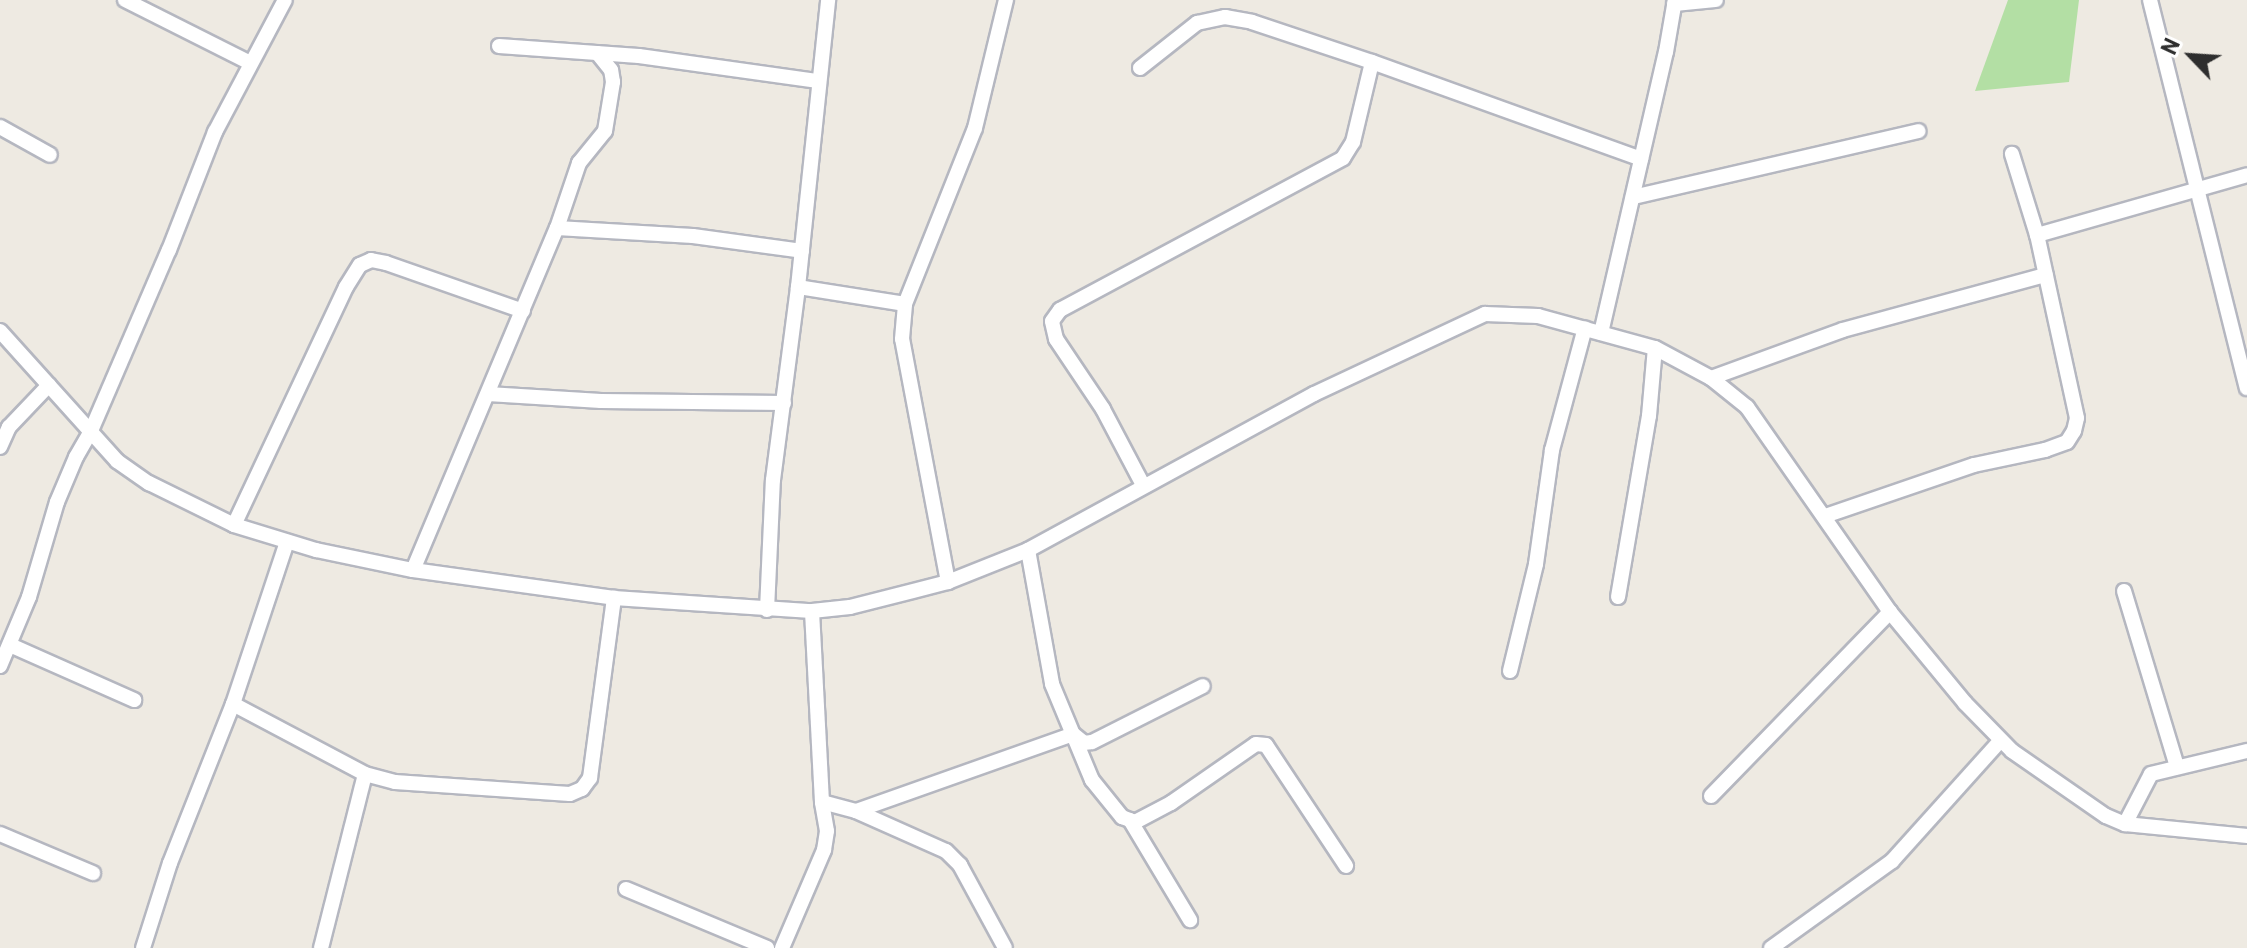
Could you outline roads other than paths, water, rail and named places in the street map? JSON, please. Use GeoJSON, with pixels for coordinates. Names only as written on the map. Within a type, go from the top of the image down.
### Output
{"type":"FeatureCollection","features":[{"type":"Feature","properties":{"kind":"street"},"geometry":{"type":"LineString","coordinates":[[125,0],[250,63]]}},
{"type":"Feature","properties":{"kind":"street"},"geometry":{"type":"LineString","coordinates":[[0,666],[10,645],[57,502],[169,250],[215,132],[285,0]]}},
{"type":"Feature","properties":{"kind":"street"},"geometry":{"type":"LineString","coordinates":[[767,610],[773,480],[798,287],[828,0]]}},
{"type":"Feature","properties":{"kind":"street"},"geometry":{"type":"LineString","coordinates":[[948,582],[902,339],[905,304],[975,128],[1006,0]]}},
{"type":"Feature","properties":{"kind":"street"},"geometry":{"type":"LineString","coordinates":[[1601,333],[1674,2],[1716,0]]}},
{"type":"Feature","properties":{"kind":"street"},"geometry":{"type":"LineString","coordinates":[[2150,0],[2247,388]]}},
{"type":"Feature","properties":{"kind":"street"},"geometry":{"type":"LineString","coordinates":[[1140,68],[1197,23],[1225,17],[1252,22],[1372,62],[1641,159]]}},
{"type":"Feature","properties":{"kind":"street"},"geometry":{"type":"LineString","coordinates":[[499,46],[597,53],[818,81]]}},
{"type":"Feature","properties":{"kind":"street"},"geometry":{"type":"LineString","coordinates":[[413,570],[557,228],[579,163],[601,138],[607,122],[613,82],[611,70],[597,53]]}},
{"type":"Feature","properties":{"kind":"street"},"geometry":{"type":"LineString","coordinates":[[1143,485],[1103,409],[1056,339],[1052,321],[1060,310],[1343,158],[1353,142],[1372,62]]}},
{"type":"Feature","properties":{"kind":"street"},"geometry":{"type":"LineString","coordinates":[[0,127],[50,155]]}},
{"type":"Feature","properties":{"kind":"street"},"geometry":{"type":"LineString","coordinates":[[1633,197],[1918,131]]}},
{"type":"Feature","properties":{"kind":"street"},"geometry":{"type":"LineString","coordinates":[[1825,516],[1974,465],[2067,442],[2077,418],[2037,235],[2012,154]]}},
{"type":"Feature","properties":{"kind":"street"},"geometry":{"type":"LineString","coordinates":[[2037,235],[2247,175]]}},
{"type":"Feature","properties":{"kind":"street"},"geometry":{"type":"LineString","coordinates":[[557,228],[693,236],[802,251]]}},
{"type":"Feature","properties":{"kind":"street"},"geometry":{"type":"LineString","coordinates":[[234,525],[346,287],[360,265],[371,260],[386,263],[523,311]]}},
{"type":"Feature","properties":{"kind":"street"},"geometry":{"type":"LineString","coordinates":[[1711,378],[1843,330],[2046,275]]}},
{"type":"Feature","properties":{"kind":"street"},"geometry":{"type":"LineString","coordinates":[[798,287],[905,304]]}},
{"type":"Feature","properties":{"kind":"street"},"geometry":{"type":"LineString","coordinates":[[0,331],[90,433],[132,473],[234,525],[287,542],[413,570],[614,598],[812,611],[850,607],[948,582],[1028,550],[1314,394],[1485,314],[1538,316],[1655,348],[1711,378],[1747,407],[1890,612],[2000,741],[2106,816],[2125,824],[2247,836]]}},
{"type":"Feature","properties":{"kind":"street"},"geometry":{"type":"LineString","coordinates":[[1510,671],[1536,564],[1552,450],[1585,328]]}},
{"type":"Feature","properties":{"kind":"street"},"geometry":{"type":"LineString","coordinates":[[1618,597],[1649,416],[1655,348]]}},
{"type":"Feature","properties":{"kind":"street"},"geometry":{"type":"LineString","coordinates":[[0,447],[9,427],[49,385]]}},
{"type":"Feature","properties":{"kind":"street"},"geometry":{"type":"LineString","coordinates":[[488,394],[784,403]]}},
{"type":"Feature","properties":{"kind":"street"},"geometry":{"type":"LineString","coordinates":[[143,948],[170,863],[233,704],[287,542]]}},
{"type":"Feature","properties":{"kind":"street"},"geometry":{"type":"LineString","coordinates":[[1028,550],[1052,684],[1092,780],[1122,817],[1135,822],[1171,803],[1256,744],[1266,745],[1346,866]]}},
{"type":"Feature","properties":{"kind":"street"},"geometry":{"type":"LineString","coordinates":[[2124,591],[2177,767]]}},
{"type":"Feature","properties":{"kind":"street"},"geometry":{"type":"LineString","coordinates":[[233,704],[365,774],[395,782],[570,794],[582,789],[590,778],[614,598]]}},
{"type":"Feature","properties":{"kind":"street"},"geometry":{"type":"LineString","coordinates":[[782,948],[824,850],[827,831],[822,802],[812,611]]}},
{"type":"Feature","properties":{"kind":"street"},"geometry":{"type":"LineString","coordinates":[[1711,796],[1890,612]]}},
{"type":"Feature","properties":{"kind":"street"},"geometry":{"type":"LineString","coordinates":[[10,645],[134,700]]}},
{"type":"Feature","properties":{"kind":"street"},"geometry":{"type":"LineString","coordinates":[[1073,734],[1084,743],[1092,742],[1203,686]]}},
{"type":"Feature","properties":{"kind":"street"},"geometry":{"type":"LineString","coordinates":[[856,811],[1073,734]]}},
{"type":"Feature","properties":{"kind":"street"},"geometry":{"type":"LineString","coordinates":[[1771,948],[1892,861],[2000,741]]}},
{"type":"Feature","properties":{"kind":"street"},"geometry":{"type":"LineString","coordinates":[[2125,824],[2151,774],[2247,751]]}},
{"type":"Feature","properties":{"kind":"street"},"geometry":{"type":"LineString","coordinates":[[321,948],[365,774]]}},
{"type":"Feature","properties":{"kind":"street"},"geometry":{"type":"LineString","coordinates":[[822,802],[856,811],[946,851],[960,865],[1005,948]]}},
{"type":"Feature","properties":{"kind":"street"},"geometry":{"type":"LineString","coordinates":[[1130,820],[1190,920]]}},
{"type":"Feature","properties":{"kind":"street"},"geometry":{"type":"LineString","coordinates":[[0,834],[93,873]]}},
{"type":"Feature","properties":{"kind":"street"},"geometry":{"type":"LineString","coordinates":[[626,889],[767,948]]}}]}
